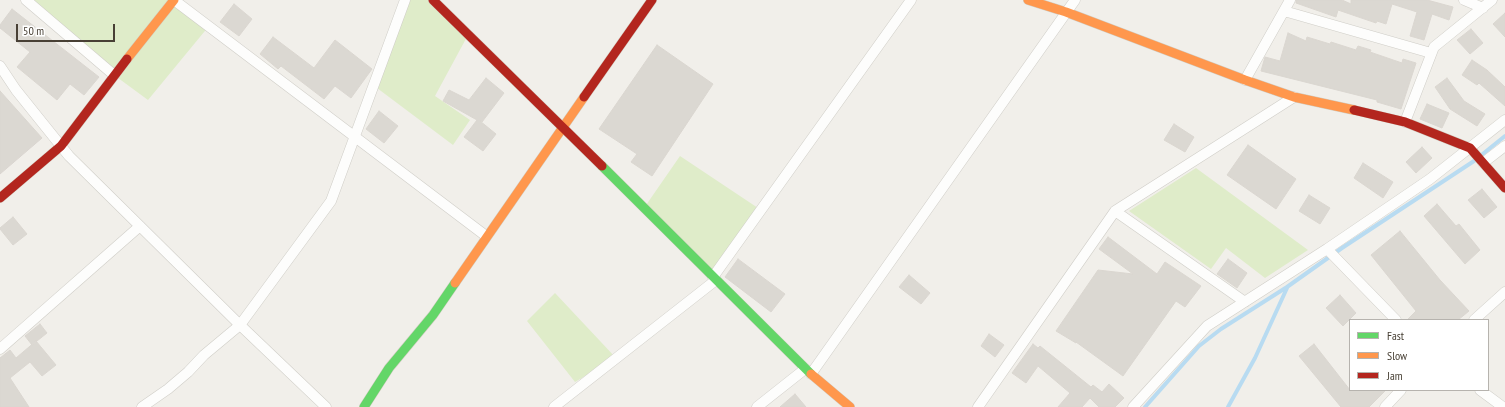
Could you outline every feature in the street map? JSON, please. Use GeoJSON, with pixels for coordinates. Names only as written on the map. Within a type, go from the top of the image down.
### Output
{"type":"FeatureCollection","features":[{"type":"Feature","properties":{"kind":"street"},"geometry":{"type":"LineString","coordinates":[[26,0],[114,75]]}},
{"type":"Feature","properties":{"kind":"street"},"geometry":{"type":"LineString","coordinates":[[0,198],[61,146],[114,75],[174,0],[486,236]]}},
{"type":"Feature","properties":{"kind":"street"},"geometry":{"type":"LineString","coordinates":[[142,407],[168,389],[188,372],[204,355],[240,325],[331,201],[405,0]]}},
{"type":"Feature","properties":{"kind":"street"},"geometry":{"type":"LineString","coordinates":[[433,0],[563,127],[808,372],[850,407]]}},
{"type":"Feature","properties":{"kind":"street"},"geometry":{"type":"LineString","coordinates":[[364,407],[389,368],[433,315],[486,236],[652,0]]}},
{"type":"Feature","properties":{"kind":"street"},"geometry":{"type":"LineString","coordinates":[[554,407],[714,278],[911,0]]}},
{"type":"Feature","properties":{"kind":"street"},"geometry":{"type":"LineString","coordinates":[[1028,0],[1066,12],[1294,97],[1404,122],[1470,148],[1505,188]]}},
{"type":"Feature","properties":{"kind":"street"},"geometry":{"type":"LineString","coordinates":[[757,407],[808,372],[1075,0]]}},
{"type":"Feature","properties":{"kind":"street"},"geometry":{"type":"LineString","coordinates":[[1245,80],[1290,0]]}},
{"type":"Feature","properties":{"kind":"street"},"geometry":{"type":"LineString","coordinates":[[1464,0],[1482,8]]}},
{"type":"Feature","properties":{"kind":"street"},"geometry":{"type":"LineString","coordinates":[[1404,122],[1434,47],[1492,0]]}},
{"type":"Feature","properties":{"kind":"street"},"geometry":{"type":"LineString","coordinates":[[1284,11],[1431,53]]}},
{"type":"Feature","properties":{"kind":"street"},"geometry":{"type":"LineString","coordinates":[[0,66],[16,90],[69,156],[240,325],[326,407]]}},
{"type":"Feature","properties":{"kind":"street"},"geometry":{"type":"LineString","coordinates":[[978,407],[1115,211],[1294,97]]}},
{"type":"Feature","properties":{"kind":"street"},"geometry":{"type":"LineString","coordinates":[[1134,407],[1207,326],[1327,249],[1430,179],[1505,120]]}},
{"type":"Feature","properties":{"kind":"street"},"geometry":{"type":"LineString","coordinates":[[1483,163],[1505,146]]}},
{"type":"Feature","properties":{"kind":"street"},"geometry":{"type":"LineString","coordinates":[[1115,211],[1245,302]]}},
{"type":"Feature","properties":{"kind":"street"},"geometry":{"type":"LineString","coordinates":[[0,349],[140,226]]}},
{"type":"Feature","properties":{"kind":"street"},"geometry":{"type":"LineString","coordinates":[[1327,249],[1395,319]]}},
{"type":"Feature","properties":{"kind":"street"},"geometry":{"type":"LineString","coordinates":[[1475,319],[1505,292]]}},
{"type":"Feature","properties":{"kind":"street"},"geometry":{"type":"LineString","coordinates":[[1385,407],[1400,391]]}},
{"type":"Feature","properties":{"kind":"street"},"geometry":{"type":"LineString","coordinates":[[1481,391],[1503,407]]}},
{"type":"Feature","properties":{"kind":"green space"},"geometry":{"type":"Polygon","coordinates":[[[26,0],[174,0],[209,26],[148,100],[114,75],[26,0]]]}},
{"type":"Feature","properties":{"kind":"green space"},"geometry":{"type":"Polygon","coordinates":[[[405,0],[430,0],[468,35],[435,96],[470,120],[453,145],[373,85],[405,0]]]}},
{"type":"Feature","properties":{"kind":"green space"},"geometry":{"type":"Polygon","coordinates":[[[680,156],[761,210],[713,277],[644,208],[680,156]]]}},
{"type":"Feature","properties":{"kind":"green space"},"geometry":{"type":"Polygon","coordinates":[[[1196,168],[1308,250],[1265,278],[1226,248],[1211,269],[1129,211],[1196,168]]]}},
{"type":"Feature","properties":{"kind":"green space"},"geometry":{"type":"Polygon","coordinates":[[[555,293],[616,358],[575,382],[527,321],[555,293]]]}},
{"type":"Feature","properties":{"kind":"building"},"geometry":{"type":"Polygon","coordinates":[[[1296,0],[1342,0],[1351,4],[1351,0],[1427,0],[1453,7],[1449,20],[1432,14],[1424,40],[1410,36],[1417,12],[1392,4],[1386,24],[1377,21],[1376,23],[1338,10],[1336,17],[1296,3],[1296,0]]]}},
{"type":"Feature","properties":{"kind":"building"},"geometry":{"type":"Polygon","coordinates":[[[234,4],[252,19],[239,36],[220,22],[234,4]]]}},
{"type":"Feature","properties":{"kind":"building"},"geometry":{"type":"Polygon","coordinates":[[[12,9],[99,77],[84,95],[70,84],[57,100],[17,67],[30,52],[0,28],[0,25],[12,9]]]}},
{"type":"Feature","properties":{"kind":"building"},"geometry":{"type":"Polygon","coordinates":[[[1505,13],[1505,37],[1493,24],[1505,13]]]}},
{"type":"Feature","properties":{"kind":"building"},"geometry":{"type":"Polygon","coordinates":[[[1471,29],[1483,43],[1470,54],[1457,40],[1471,29]]]}},
{"type":"Feature","properties":{"kind":"building"},"geometry":{"type":"Polygon","coordinates":[[[1288,33],[1306,41],[1307,37],[1330,44],[1331,42],[1356,50],[1358,46],[1371,50],[1370,52],[1402,63],[1403,59],[1416,63],[1401,109],[1377,102],[1377,100],[1261,71],[1265,57],[1280,61],[1288,33]]]}},
{"type":"Feature","properties":{"kind":"building"},"geometry":{"type":"Polygon","coordinates":[[[273,37],[314,68],[335,40],[372,69],[351,98],[335,86],[324,99],[281,66],[278,69],[260,54],[273,37]]]}},
{"type":"Feature","properties":{"kind":"building"},"geometry":{"type":"Polygon","coordinates":[[[657,45],[713,84],[652,176],[631,162],[637,154],[599,129],[657,45]]]}},
{"type":"Feature","properties":{"kind":"building"},"geometry":{"type":"Polygon","coordinates":[[[1472,60],[1487,70],[1505,87],[1505,106],[1479,83],[1477,85],[1462,75],[1472,60]]]}},
{"type":"Feature","properties":{"kind":"building"},"geometry":{"type":"Polygon","coordinates":[[[486,78],[504,93],[482,122],[480,121],[496,134],[483,151],[464,137],[477,120],[443,101],[449,90],[469,100],[486,78]]]}},
{"type":"Feature","properties":{"kind":"building"},"geometry":{"type":"Polygon","coordinates":[[[1447,78],[1464,101],[1485,114],[1477,126],[1450,109],[1435,87],[1447,78]]]}},
{"type":"Feature","properties":{"kind":"building"},"geometry":{"type":"Polygon","coordinates":[[[0,91],[42,138],[0,174],[0,91]]]}},
{"type":"Feature","properties":{"kind":"building"},"geometry":{"type":"Polygon","coordinates":[[[1427,104],[1449,113],[1442,128],[1420,119],[1427,104]]]}},
{"type":"Feature","properties":{"kind":"building"},"geometry":{"type":"Polygon","coordinates":[[[379,111],[398,126],[384,143],[366,129],[379,111]]]}},
{"type":"Feature","properties":{"kind":"building"},"geometry":{"type":"Polygon","coordinates":[[[1174,124],[1194,137],[1185,152],[1164,140],[1174,124]]]}},
{"type":"Feature","properties":{"kind":"building"},"geometry":{"type":"Polygon","coordinates":[[[1248,145],[1296,179],[1276,209],[1227,175],[1248,145]]]}},
{"type":"Feature","properties":{"kind":"building"},"geometry":{"type":"Polygon","coordinates":[[[1422,147],[1432,158],[1416,173],[1406,162],[1422,147]]]}},
{"type":"Feature","properties":{"kind":"building"},"geometry":{"type":"Polygon","coordinates":[[[1363,163],[1393,182],[1383,198],[1354,178],[1363,163]]]}},
{"type":"Feature","properties":{"kind":"building"},"geometry":{"type":"Polygon","coordinates":[[[1482,189],[1497,207],[1484,218],[1468,200],[1482,189]]]}},
{"type":"Feature","properties":{"kind":"building"},"geometry":{"type":"Polygon","coordinates":[[[1309,195],[1330,208],[1320,224],[1299,211],[1309,195]]]}},
{"type":"Feature","properties":{"kind":"building"},"geometry":{"type":"Polygon","coordinates":[[[1437,204],[1456,226],[1459,224],[1480,250],[1465,264],[1424,216],[1437,204]]]}},
{"type":"Feature","properties":{"kind":"building"},"geometry":{"type":"Polygon","coordinates":[[[13,217],[27,234],[13,245],[0,228],[13,217]]]}},
{"type":"Feature","properties":{"kind":"building"},"geometry":{"type":"Polygon","coordinates":[[[1400,231],[1440,280],[1469,311],[1459,319],[1408,319],[1416,311],[1371,255],[1400,231]]]}},
{"type":"Feature","properties":{"kind":"building"},"geometry":{"type":"Polygon","coordinates":[[[1108,237],[1157,274],[1165,262],[1201,286],[1185,307],[1176,301],[1123,376],[1076,342],[1056,331],[1098,270],[1133,274],[1099,249],[1108,237]]]}},
{"type":"Feature","properties":{"kind":"building"},"geometry":{"type":"Polygon","coordinates":[[[738,259],[785,294],[771,312],[725,277],[738,259]]]}},
{"type":"Feature","properties":{"kind":"building"},"geometry":{"type":"Polygon","coordinates":[[[1228,259],[1247,273],[1237,288],[1217,274],[1228,259]]]}},
{"type":"Feature","properties":{"kind":"building"},"geometry":{"type":"Polygon","coordinates":[[[909,275],[930,293],[921,304],[899,287],[909,275]]]}},
{"type":"Feature","properties":{"kind":"building"},"geometry":{"type":"Polygon","coordinates":[[[1340,295],[1356,313],[1343,326],[1326,308],[1340,295]]]}},
{"type":"Feature","properties":{"kind":"building"},"geometry":{"type":"Polygon","coordinates":[[[40,324],[47,333],[32,345],[25,336],[40,324]]]}},
{"type":"Feature","properties":{"kind":"building"},"geometry":{"type":"Polygon","coordinates":[[[989,334],[1004,345],[995,357],[981,346],[989,334]]]}},
{"type":"Feature","properties":{"kind":"building"},"geometry":{"type":"Polygon","coordinates":[[[36,341],[56,365],[42,376],[30,362],[10,378],[29,407],[0,407],[0,358],[10,350],[16,358],[36,341]]]}},
{"type":"Feature","properties":{"kind":"building"},"geometry":{"type":"Polygon","coordinates":[[[1033,344],[1038,348],[1040,346],[1091,387],[1093,385],[1102,392],[1109,384],[1124,398],[1115,407],[1099,407],[1090,398],[1082,407],[1058,407],[1070,393],[1038,366],[1026,383],[1012,373],[1033,344]]]}},
{"type":"Feature","properties":{"kind":"building"},"geometry":{"type":"Polygon","coordinates":[[[1314,344],[1349,389],[1349,391],[1385,391],[1369,407],[1341,407],[1299,356],[1314,344]]]}},
{"type":"Feature","properties":{"kind":"building"},"geometry":{"type":"Polygon","coordinates":[[[795,394],[806,407],[780,407],[795,394]]]}},
{"type":"Feature","properties":{"kind":"waterway"},"geometry":{"type":"LineString","coordinates":[[1145,407],[1199,346],[1221,329],[1287,287],[1342,248],[1474,161],[1505,136]]}},
{"type":"Feature","properties":{"kind":"waterway"},"geometry":{"type":"LineString","coordinates":[[1228,407],[1255,358],[1287,288]]}},
{"type":"Feature","properties":{"kind":"traffic: fast"},"geometry":{"type":"LineString","coordinates":[[602,166],[811,374]]}},
{"type":"Feature","properties":{"kind":"traffic: fast"},"geometry":{"type":"LineString","coordinates":[[364,407],[389,368],[433,315],[455,283]]}},
{"type":"Feature","properties":{"kind":"traffic: slow"},"geometry":{"type":"LineString","coordinates":[[127,59],[174,0]]}},
{"type":"Feature","properties":{"kind":"traffic: slow"},"geometry":{"type":"LineString","coordinates":[[1028,0],[1066,12],[1294,97],[1354,110]]}},
{"type":"Feature","properties":{"kind":"traffic: slow"},"geometry":{"type":"LineString","coordinates":[[455,283],[584,97]]}},
{"type":"Feature","properties":{"kind":"traffic: slow"},"geometry":{"type":"LineString","coordinates":[[811,374],[850,407]]}},
{"type":"Feature","properties":{"kind":"traffic: jam"},"geometry":{"type":"LineString","coordinates":[[433,0],[602,166]]}},
{"type":"Feature","properties":{"kind":"traffic: jam"},"geometry":{"type":"LineString","coordinates":[[584,97],[652,0]]}},
{"type":"Feature","properties":{"kind":"traffic: jam"},"geometry":{"type":"LineString","coordinates":[[0,198],[61,146],[127,59]]}},
{"type":"Feature","properties":{"kind":"traffic: jam"},"geometry":{"type":"LineString","coordinates":[[1354,110],[1405,122],[1470,148],[1505,188]]}}]}
